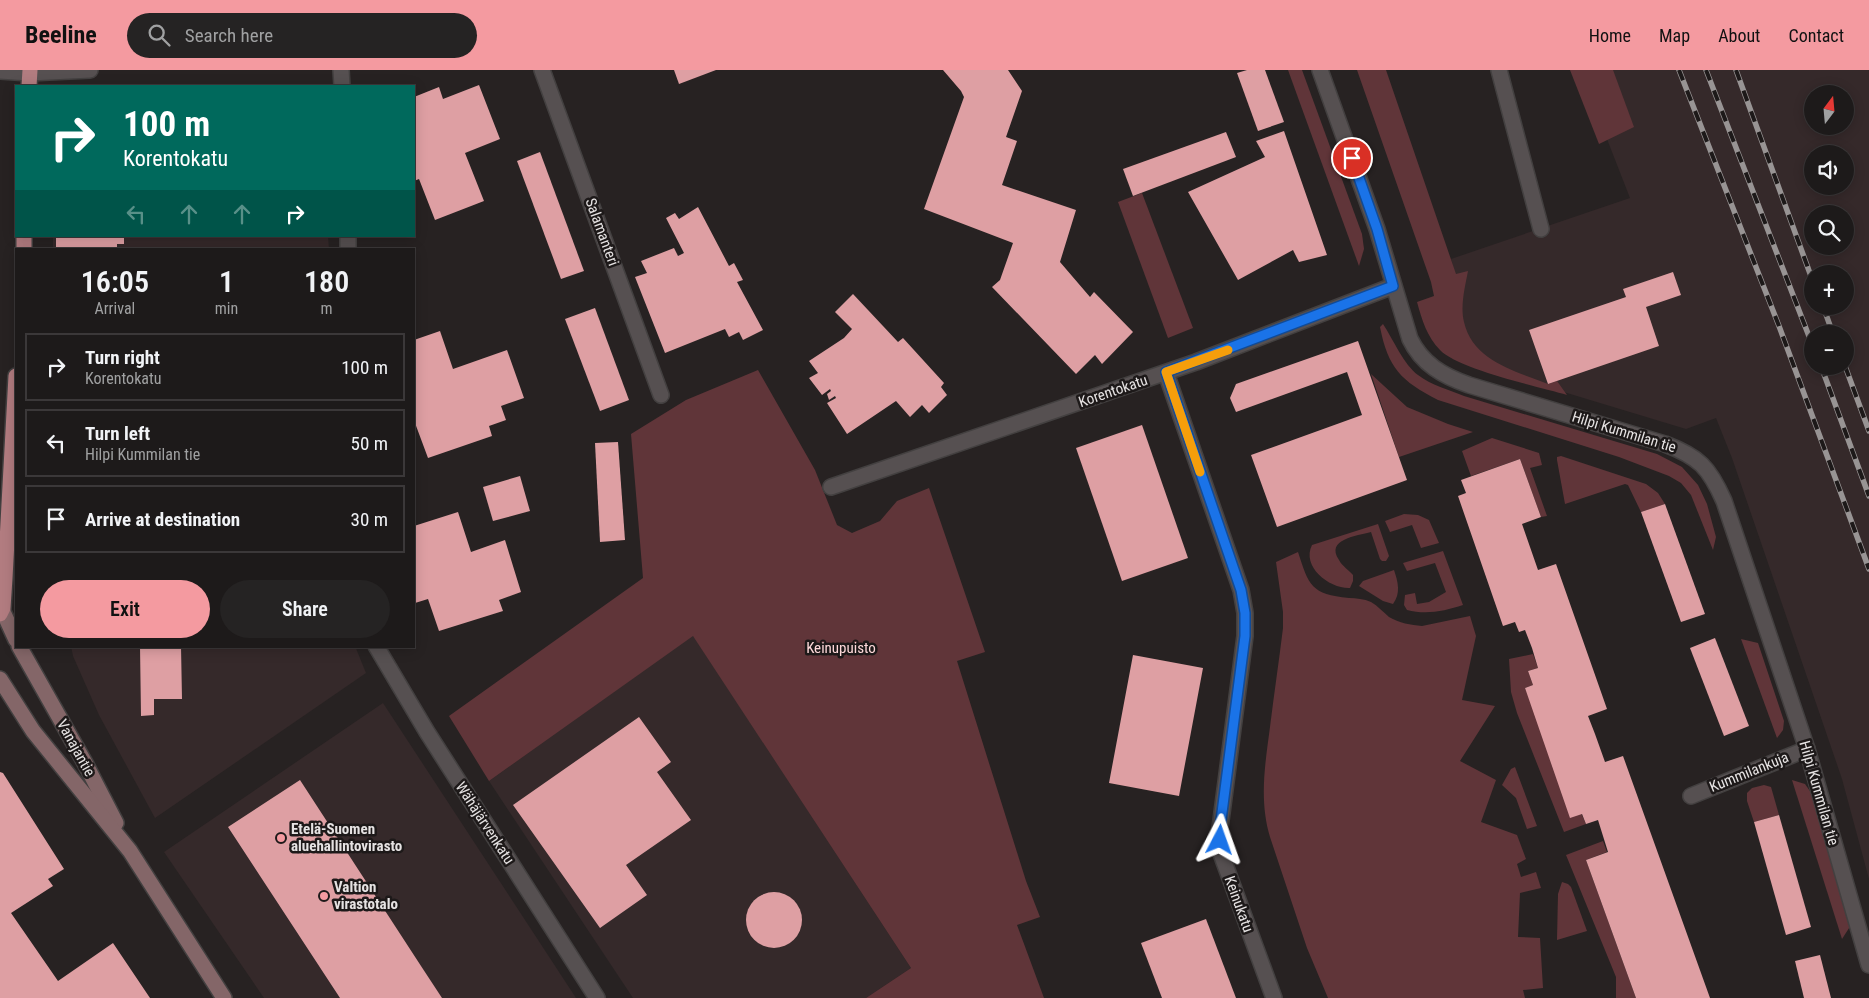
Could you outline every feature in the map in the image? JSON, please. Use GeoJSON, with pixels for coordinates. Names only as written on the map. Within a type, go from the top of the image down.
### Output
{"type":"FeatureCollection","features":[{"type":"Feature","properties":{"kind":"main road"},"geometry":{"type":"LineString","coordinates":[[1,609],[15,392]]}},
{"type":"Feature","properties":{"kind":"street"},"geometry":{"type":"LineString","coordinates":[[0,71],[30,76],[90,70]]}},
{"type":"Feature","properties":{"kind":"street"},"geometry":{"type":"LineString","coordinates":[[341,70],[342,85]]}},
{"type":"Feature","properties":{"kind":"street","name":"Salamanteri"},"geometry":{"type":"LineString","coordinates":[[542,70],[661,395]]}},
{"type":"Feature","properties":{"kind":"street","name":"Hilpi Kummilan tie"},"geometry":{"type":"LineString","coordinates":[[1320,70],[1377,229],[1393,286],[1414,348],[1427,363],[1443,374],[1469,385],[1665,444],[1694,457],[1710,473],[1724,501],[1807,749],[1869,965]]}},
{"type":"Feature","properties":{"kind":"street"},"geometry":{"type":"LineString","coordinates":[[1499,70],[1540,229]]}},
{"type":"Feature","properties":{"kind":"street","name":"Korentokatu"},"geometry":{"type":"LineString","coordinates":[[831,487],[1166,372],[1393,286]]}},
{"type":"Feature","properties":{"kind":"street","name":"Keinukatu"},"geometry":{"type":"LineString","coordinates":[[1166,372],[1241,590],[1245,613],[1245,636],[1220,828],[1220,851],[1274,998]]}},
{"type":"Feature","properties":{"kind":"street"},"geometry":{"type":"LineString","coordinates":[[1,609],[15,638]]}},
{"type":"Feature","properties":{"kind":"street","name":"Vanajantie"},"geometry":{"type":"LineString","coordinates":[[20,648],[85,763],[130,851],[224,998]]}},
{"type":"Feature","properties":{"kind":"street","name":"Wähäjärvenkatu"},"geometry":{"type":"LineString","coordinates":[[377,648],[427,732],[597,998]]}},
{"type":"Feature","properties":{"kind":"street","name":"Vanajantie"},"geometry":{"type":"LineString","coordinates":[[0,679],[33,731],[130,851]]}},
{"type":"Feature","properties":{"kind":"street","name":"Kummilankuja"},"geometry":{"type":"LineString","coordinates":[[1691,796],[1807,749]]}},
{"type":"Feature","properties":{"kind":"shaded area"},"geometry":{"type":"Polygon","coordinates":[[[1580,70],[1869,70],[1869,879],[1842,779],[1732,458],[1716,418],[1686,429],[1478,366],[1449,339],[1455,274],[1451,259],[1630,198],[1580,70]]]}},
{"type":"Feature","properties":{"kind":"shaded area"},"geometry":{"type":"Polygon","coordinates":[[[53,237],[328,237],[329,248],[53,248],[53,237]]]}},
{"type":"Feature","properties":{"kind":"shaded area"},"geometry":{"type":"Polygon","coordinates":[[[693,635],[911,968],[866,998],[633,998],[489,781],[693,635]]]}},
{"type":"Feature","properties":{"kind":"shaded area"},"geometry":{"type":"Polygon","coordinates":[[[71,648],[356,648],[366,673],[155,818],[99,715],[73,656],[71,648]]]}},
{"type":"Feature","properties":{"kind":"shaded area"},"geometry":{"type":"Polygon","coordinates":[[[383,703],[576,998],[264,998],[164,852],[383,703]]]}},
{"type":"Feature","properties":{"kind":"green space"},"geometry":{"type":"Polygon","coordinates":[[[1288,70],[1302,70],[1362,234],[1364,249],[1359,266],[1288,70]]]}},
{"type":"Feature","properties":{"kind":"green space"},"geometry":{"type":"Polygon","coordinates":[[[1357,70],[1386,70],[1456,274],[1468,271],[1463,296],[1464,322],[1476,346],[1497,363],[1509,369],[1548,384],[1557,381],[1567,395],[1500,377],[1464,364],[1449,357],[1440,350],[1428,334],[1417,302],[1434,296],[1431,282],[1357,70]]]}},
{"type":"Feature","properties":{"kind":"green space"},"geometry":{"type":"Polygon","coordinates":[[[1570,70],[1613,70],[1634,127],[1599,144],[1570,70]]]}},
{"type":"Feature","properties":{"kind":"green space"},"geometry":{"type":"Polygon","coordinates":[[[1142,193],[1193,328],[1168,338],[1118,202],[1142,193]]]}},
{"type":"Feature","properties":{"kind":"green space"},"geometry":{"type":"Polygon","coordinates":[[[1383,324],[1408,365],[1423,379],[1464,396],[1657,454],[1682,467],[1698,485],[1707,504],[1716,537],[1713,550],[1691,495],[1681,483],[1669,476],[1619,457],[1438,400],[1414,386],[1398,372],[1387,353],[1383,341],[1380,327],[1383,324]]]}},
{"type":"Feature","properties":{"kind":"green space","name":"Keinupuisto"},"geometry":{"type":"Polygon","coordinates":[[[758,370],[815,470],[837,525],[852,533],[880,521],[897,501],[929,488],[985,652],[957,661],[1026,881],[1040,917],[1017,925],[1044,998],[866,998],[911,968],[693,636],[489,781],[449,716],[643,578],[631,434],[686,400],[758,370]]]}},
{"type":"Feature","properties":{"kind":"green space"},"geometry":{"type":"Polygon","coordinates":[[[1371,374],[1407,407],[1473,432],[1399,457],[1371,374]]]}},
{"type":"Feature","properties":{"kind":"green space"},"geometry":{"type":"Polygon","coordinates":[[[1492,438],[1539,453],[1542,465],[1530,468],[1547,516],[1541,517],[1520,459],[1471,476],[1462,451],[1492,438]]]}},
{"type":"Feature","properties":{"kind":"green space"},"geometry":{"type":"Polygon","coordinates":[[[1561,456],[1646,484],[1658,493],[1665,504],[1641,512],[1628,485],[1625,484],[1565,504],[1557,460],[1557,457],[1561,456]]]}},
{"type":"Feature","properties":{"kind":"green space"},"geometry":{"type":"Polygon","coordinates":[[[1404,514],[1418,515],[1429,520],[1439,543],[1421,548],[1412,525],[1390,532],[1385,521],[1404,514]]]}},
{"type":"Feature","properties":{"kind":"green space"},"geometry":{"type":"Polygon","coordinates":[[[1378,524],[1389,556],[1386,561],[1380,559],[1371,532],[1344,540],[1336,547],[1336,553],[1340,562],[1353,575],[1350,588],[1334,585],[1326,581],[1314,569],[1310,561],[1312,545],[1378,524]]]}},
{"type":"Feature","properties":{"kind":"green space"},"geometry":{"type":"Polygon","coordinates":[[[1443,551],[1463,605],[1435,612],[1407,610],[1404,605],[1405,595],[1415,593],[1417,604],[1429,602],[1446,592],[1435,563],[1407,571],[1403,563],[1443,551]]]}},
{"type":"Feature","properties":{"kind":"green space"},"geometry":{"type":"Polygon","coordinates":[[[1298,552],[1305,573],[1313,586],[1319,591],[1371,602],[1397,621],[1422,626],[1470,616],[1476,636],[1462,700],[1495,706],[1460,761],[1496,780],[1481,822],[1517,835],[1526,859],[1517,864],[1521,877],[1536,872],[1541,888],[1520,893],[1518,937],[1540,938],[1543,988],[1523,990],[1525,998],[1328,998],[1307,948],[1270,837],[1264,796],[1265,769],[1283,628],[1283,612],[1276,562],[1298,552]]]}},
{"type":"Feature","properties":{"kind":"green space"},"geometry":{"type":"Polygon","coordinates":[[[1394,570],[1398,583],[1398,592],[1393,604],[1383,601],[1359,586],[1363,581],[1394,570]]]}},
{"type":"Feature","properties":{"kind":"green space"},"geometry":{"type":"Polygon","coordinates":[[[1741,639],[1758,643],[1784,721],[1783,730],[1777,738],[1741,639]]]}},
{"type":"Feature","properties":{"kind":"green space"},"geometry":{"type":"Polygon","coordinates":[[[1533,654],[1538,668],[1528,671],[1533,685],[1525,688],[1586,824],[1564,832],[1517,713],[1511,692],[1509,659],[1533,654]]]}},
{"type":"Feature","properties":{"kind":"green space"},"geometry":{"type":"Polygon","coordinates":[[[1515,767],[1537,826],[1527,829],[1516,798],[1502,785],[1511,769],[1515,767]]]}},
{"type":"Feature","properties":{"kind":"green space"},"geometry":{"type":"Polygon","coordinates":[[[1792,780],[1805,784],[1812,794],[1851,925],[1842,939],[1792,780]]]}},
{"type":"Feature","properties":{"kind":"green space"},"geometry":{"type":"Polygon","coordinates":[[[1764,785],[1771,787],[1779,815],[1754,822],[1747,801],[1747,793],[1752,788],[1764,785]]]}},
{"type":"Feature","properties":{"kind":"green space"},"geometry":{"type":"Polygon","coordinates":[[[1603,841],[1607,852],[1586,860],[1636,998],[1616,998],[1616,977],[1566,855],[1603,841]]]}},
{"type":"Feature","properties":{"kind":"green space"},"geometry":{"type":"Polygon","coordinates":[[[1562,882],[1571,887],[1587,931],[1557,940],[1558,894],[1562,882]]]}},
{"type":"Feature","properties":{"kind":"building"},"geometry":{"type":"Polygon","coordinates":[[[674,70],[716,70],[679,84],[674,70]]]}},
{"type":"Feature","properties":{"kind":"building"},"geometry":{"type":"Polygon","coordinates":[[[943,70],[1008,70],[1022,91],[1006,137],[1017,141],[1002,185],[1076,210],[1060,262],[1090,297],[1094,292],[1133,332],[1102,364],[1095,355],[1076,374],[992,287],[1000,280],[1013,243],[924,209],[964,97],[943,70]]]}},
{"type":"Feature","properties":{"kind":"building"},"geometry":{"type":"Polygon","coordinates":[[[1247,70],[1265,70],[1284,122],[1258,131],[1237,73],[1247,70]]]}},
{"type":"Feature","properties":{"kind":"building"},"geometry":{"type":"Polygon","coordinates":[[[479,85],[500,139],[465,153],[484,201],[435,220],[419,179],[415,181],[415,97],[439,87],[443,99],[479,85]]]}},
{"type":"Feature","properties":{"kind":"building"},"geometry":{"type":"Polygon","coordinates":[[[1284,131],[1327,255],[1299,262],[1293,250],[1238,280],[1188,192],[1265,157],[1256,141],[1284,131]]]}},
{"type":"Feature","properties":{"kind":"building"},"geometry":{"type":"Polygon","coordinates":[[[1226,132],[1236,157],[1133,196],[1123,169],[1226,132]]]}},
{"type":"Feature","properties":{"kind":"building"},"geometry":{"type":"Polygon","coordinates":[[[540,152],[584,271],[561,279],[517,161],[540,152]]]}},
{"type":"Feature","properties":{"kind":"building"},"geometry":{"type":"Polygon","coordinates":[[[698,207],[729,266],[734,263],[743,280],[737,282],[763,330],[743,340],[739,332],[729,337],[725,329],[665,353],[635,277],[647,273],[641,261],[674,248],[678,256],[684,253],[666,218],[675,213],[679,219],[698,207]]]}},
{"type":"Feature","properties":{"kind":"building"},"geometry":{"type":"Polygon","coordinates":[[[56,237],[124,237],[124,244],[117,244],[117,248],[56,248],[56,237]]]}},
{"type":"Feature","properties":{"kind":"building"},"geometry":{"type":"Polygon","coordinates":[[[1673,272],[1681,295],[1646,307],[1659,346],[1548,384],[1529,330],[1626,297],[1623,289],[1673,272]]]}},
{"type":"Feature","properties":{"kind":"building"},"geometry":{"type":"Polygon","coordinates":[[[853,294],[898,342],[903,338],[944,383],[941,387],[947,395],[929,413],[922,405],[910,417],[896,401],[847,434],[827,403],[836,398],[835,396],[829,400],[827,394],[831,391],[830,389],[822,395],[809,378],[818,373],[809,361],[844,338],[852,329],[835,312],[853,294]]]}},
{"type":"Feature","properties":{"kind":"building"},"geometry":{"type":"Polygon","coordinates":[[[595,308],[629,400],[600,411],[565,319],[595,308]]]}},
{"type":"Feature","properties":{"kind":"building"},"geometry":{"type":"Polygon","coordinates":[[[440,331],[453,369],[507,350],[524,398],[501,406],[506,420],[489,426],[492,436],[428,458],[415,423],[415,340],[440,331]]]}},
{"type":"Feature","properties":{"kind":"building"},"geometry":{"type":"Polygon","coordinates":[[[1358,341],[1407,480],[1277,527],[1251,455],[1362,415],[1347,372],[1236,412],[1230,398],[1236,384],[1358,341]]]}},
{"type":"Feature","properties":{"kind":"building"},"geometry":{"type":"Polygon","coordinates":[[[1142,425],[1188,558],[1122,581],[1076,448],[1142,425]]]}},
{"type":"Feature","properties":{"kind":"building"},"geometry":{"type":"Polygon","coordinates":[[[618,442],[625,540],[600,542],[595,443],[618,442]]]}},
{"type":"Feature","properties":{"kind":"building"},"geometry":{"type":"Polygon","coordinates":[[[1520,459],[1541,517],[1522,524],[1538,570],[1556,564],[1607,709],[1588,716],[1605,762],[1623,756],[1710,998],[1636,998],[1586,860],[1608,852],[1598,820],[1586,824],[1582,814],[1570,818],[1525,688],[1533,685],[1528,671],[1538,668],[1532,648],[1525,630],[1519,632],[1515,622],[1503,626],[1458,496],[1466,493],[1461,480],[1520,459]]]}},
{"type":"Feature","properties":{"kind":"building"},"geometry":{"type":"Polygon","coordinates":[[[520,476],[530,511],[493,521],[483,487],[520,476]]]}},
{"type":"Feature","properties":{"kind":"building"},"geometry":{"type":"Polygon","coordinates":[[[1665,504],[1705,614],[1681,622],[1641,512],[1665,504]]]}},
{"type":"Feature","properties":{"kind":"building"},"geometry":{"type":"Polygon","coordinates":[[[458,512],[471,552],[505,540],[521,592],[499,600],[503,611],[439,631],[428,599],[415,603],[415,526],[458,512]]]}},
{"type":"Feature","properties":{"kind":"building"},"geometry":{"type":"Polygon","coordinates":[[[1715,638],[1749,726],[1724,736],[1690,648],[1715,638]]]}},
{"type":"Feature","properties":{"kind":"building"},"geometry":{"type":"Polygon","coordinates":[[[140,648],[181,648],[182,699],[154,699],[154,715],[141,716],[140,648]]]}},
{"type":"Feature","properties":{"kind":"building"},"geometry":{"type":"Polygon","coordinates":[[[1133,655],[1203,668],[1179,796],[1109,783],[1133,655]]]}},
{"type":"Feature","properties":{"kind":"building"},"geometry":{"type":"Polygon","coordinates":[[[639,717],[671,762],[657,772],[691,820],[626,865],[647,895],[600,928],[513,805],[639,717]]]}},
{"type":"Feature","properties":{"kind":"building"},"geometry":{"type":"Polygon","coordinates":[[[0,772],[3,773],[64,869],[48,879],[53,886],[11,913],[58,981],[113,943],[150,998],[0,998],[0,772]]]}},
{"type":"Feature","properties":{"kind":"building","name":"Valtion virastotalo"},"geometry":{"type":"Polygon","coordinates":[[[300,780],[442,998],[340,998],[228,827],[300,780]]]}},
{"type":"Feature","properties":{"kind":"building"},"geometry":{"type":"Polygon","coordinates":[[[1779,815],[1811,927],[1786,935],[1754,822],[1779,815]]]}},
{"type":"Feature","properties":{"kind":"building"},"geometry":{"type":"Polygon","coordinates":[[[774,892],[789,897],[797,905],[802,920],[797,935],[789,943],[774,948],[759,943],[751,935],[746,920],[751,905],[759,897],[774,892]]]}},
{"type":"Feature","properties":{"kind":"building"},"geometry":{"type":"Polygon","coordinates":[[[1206,919],[1236,998],[1162,998],[1141,943],[1206,919]]]}},
{"type":"Feature","properties":{"kind":"building"},"geometry":{"type":"Polygon","coordinates":[[[1820,955],[1831,998],[1804,998],[1795,961],[1820,955]]]}},
{"type":"Feature","properties":{"kind":"railway"},"geometry":{"type":"LineString","coordinates":[[1679,70],[1779,326],[1869,569]]}},
{"type":"Feature","properties":{"kind":"railway"},"geometry":{"type":"LineString","coordinates":[[1706,70],[1805,325]]}},
{"type":"Feature","properties":{"kind":"railway"},"geometry":{"type":"LineString","coordinates":[[1736,70],[1807,265]]}},
{"type":"Feature","properties":{"kind":"railway"},"geometry":{"type":"LineString","coordinates":[[1826,315],[1830,325]]}},
{"type":"Feature","properties":{"kind":"railway"},"geometry":{"type":"LineString","coordinates":[[1824,375],[1869,496]]}},
{"type":"Feature","properties":{"kind":"railway"},"geometry":{"type":"LineString","coordinates":[[1848,375],[1869,431]]}},
{"type":"Feature","properties":{"kind":"slow traffic"},"geometry":{"type":"LineString","coordinates":[[1200,472],[1166,372],[1228,350]]}},
{"type":"Feature","properties":{"kind":"place","name":"Etelä-Suomen aluehallintovirasto"},"geometry":{"type":"Point","coordinates":[281,838]}},
{"type":"Feature","properties":{"kind":"place","name":"Valtion virastotalo"},"geometry":{"type":"Point","coordinates":[324,896]}},
{"type":"Feature","properties":{"kind":"route"},"geometry":{"type":"LineString","coordinates":[[1220,840],[1245,636],[1245,613],[1241,590],[1230,556],[1166,372],[1393,286],[1377,229],[1352,158]]}}]}
